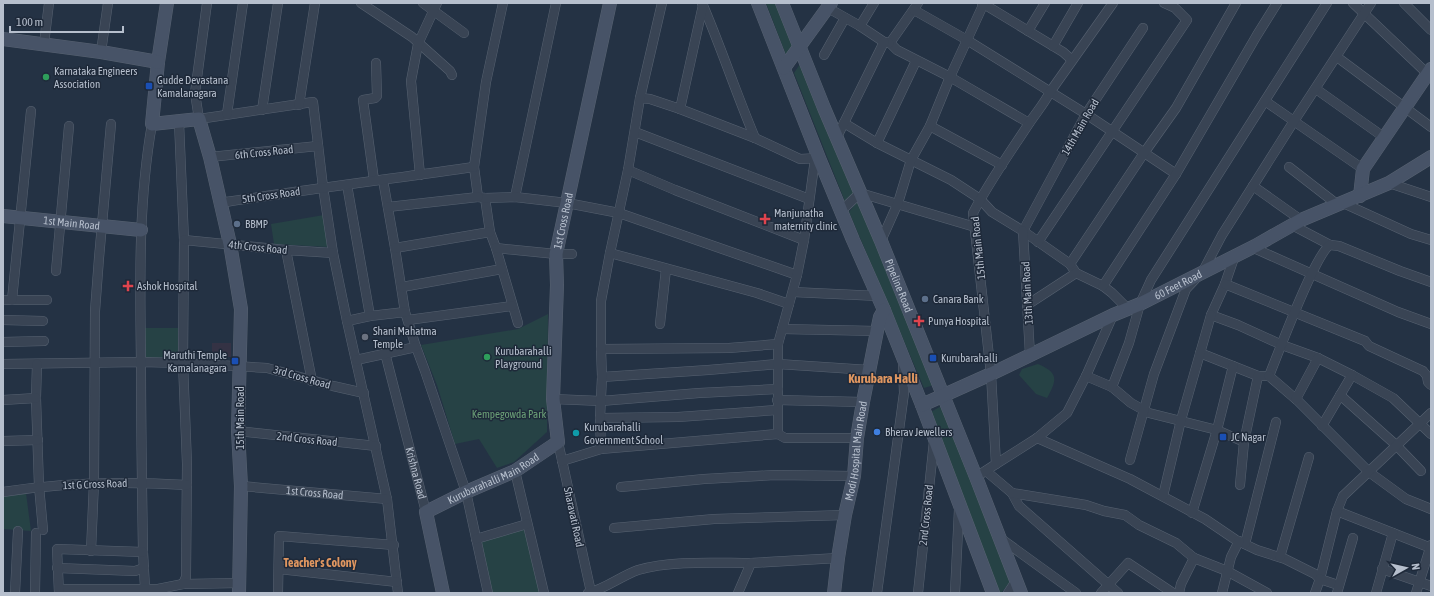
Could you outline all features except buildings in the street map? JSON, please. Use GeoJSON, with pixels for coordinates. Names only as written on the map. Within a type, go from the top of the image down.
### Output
{"type":"FeatureCollection","features":[{"type":"Feature","properties":{"kind":"street"},"geometry":{"type":"LineString","coordinates":[[44,44],[49,3]]}},
{"type":"Feature","properties":{"kind":"street"},"geometry":{"type":"LineString","coordinates":[[101,52],[108,3]]}},
{"type":"Feature","properties":{"kind":"street"},"geometry":{"type":"LineString","coordinates":[[145,588],[143,552],[139,294],[141,230],[148,147],[166,3]]}},
{"type":"Feature","properties":{"kind":"street"},"geometry":{"type":"LineString","coordinates":[[199,119],[195,93],[207,3]]}},
{"type":"Feature","properties":{"kind":"street"},"geometry":{"type":"LineString","coordinates":[[228,114],[244,3]]}},
{"type":"Feature","properties":{"kind":"street"},"geometry":{"type":"LineString","coordinates":[[262,110],[278,3]]}},
{"type":"Feature","properties":{"kind":"street"},"geometry":{"type":"LineString","coordinates":[[299,104],[315,3]]}},
{"type":"Feature","properties":{"kind":"street"},"geometry":{"type":"LineString","coordinates":[[361,3],[412,38],[450,71],[452,75]]}},
{"type":"Feature","properties":{"kind":"street"},"geometry":{"type":"LineString","coordinates":[[423,3],[435,7],[464,33]]}},
{"type":"Feature","properties":{"kind":"street"},"geometry":{"type":"LineString","coordinates":[[503,3],[486,82],[474,167],[490,232],[518,323]]}},
{"type":"Feature","properties":{"kind":"street"},"geometry":{"type":"LineString","coordinates":[[515,197],[556,3]]}},
{"type":"Feature","properties":{"kind":"street","name":"1st Cross Road"},"geometry":{"type":"LineString","coordinates":[[558,442],[553,399],[557,285],[556,254],[610,3]]}},
{"type":"Feature","properties":{"kind":"street"},"geometry":{"type":"LineString","coordinates":[[601,449],[601,301],[628,170],[640,98],[662,3]]}},
{"type":"Feature","properties":{"kind":"street","name":"Pipeline Road"},"geometry":{"type":"LineString","coordinates":[[758,3],[784,68],[817,159],[884,310],[922,405],[993,593]]}},
{"type":"Feature","properties":{"kind":"street","name":"Pipeline Road"},"geometry":{"type":"LineString","coordinates":[[782,3],[881,241],[943,396],[981,474],[1000,538],[1019,587]]}},
{"type":"Feature","properties":{"kind":"street"},"geometry":{"type":"LineString","coordinates":[[860,26],[874,3]]}},
{"type":"Feature","properties":{"kind":"street"},"geometry":{"type":"LineString","coordinates":[[881,241],[898,203],[911,160],[930,126],[983,3],[1053,46],[1072,60]]}},
{"type":"Feature","properties":{"kind":"street"},"geometry":{"type":"LineString","coordinates":[[1028,31],[1045,3]]}},
{"type":"Feature","properties":{"kind":"street"},"geometry":{"type":"LineString","coordinates":[[1053,46],[1078,3]]}},
{"type":"Feature","properties":{"kind":"street","name":"15th Main Road"},"geometry":{"type":"LineString","coordinates":[[996,464],[991,374],[973,212],[1029,123],[1113,3]]}},
{"type":"Feature","properties":{"kind":"street"},"geometry":{"type":"LineString","coordinates":[[1038,242],[1187,20],[1175,8],[1164,3]]}},
{"type":"Feature","properties":{"kind":"street"},"geometry":{"type":"LineString","coordinates":[[1070,264],[1176,108],[1236,3]]}},
{"type":"Feature","properties":{"kind":"street"},"geometry":{"type":"LineString","coordinates":[[1103,286],[1176,174],[1277,3]]}},
{"type":"Feature","properties":{"kind":"street"},"geometry":{"type":"LineString","coordinates":[[1112,387],[1130,343],[1140,304],[1151,280],[1327,3]]}},
{"type":"Feature","properties":{"kind":"street"},"geometry":{"type":"LineString","coordinates":[[1353,3],[1430,74],[1363,169],[1360,196]]}},
{"type":"Feature","properties":{"kind":"street"},"geometry":{"type":"LineString","coordinates":[[1130,460],[1154,374],[1186,289],[1203,271],[1222,235],[1371,3]]}},
{"type":"Feature","properties":{"kind":"street"},"geometry":{"type":"LineString","coordinates":[[1404,3],[1431,30]]}},
{"type":"Feature","properties":{"kind":"street"},"geometry":{"type":"LineString","coordinates":[[680,109],[702,4]]}},
{"type":"Feature","properties":{"kind":"street"},"geometry":{"type":"LineString","coordinates":[[702,4],[755,138]]}},
{"type":"Feature","properties":{"kind":"street"},"geometry":{"type":"LineString","coordinates":[[784,68],[830,6],[845,18],[897,50],[950,77],[1029,123]]}},
{"type":"Feature","properties":{"kind":"street"},"geometry":{"type":"LineString","coordinates":[[837,137],[887,43],[916,6],[967,40],[1086,114],[1176,174]]}},
{"type":"Feature","properties":{"kind":"street"},"geometry":{"type":"LineString","coordinates":[[420,175],[411,81],[418,44],[435,7]]}},
{"type":"Feature","properties":{"kind":"street"},"geometry":{"type":"LineString","coordinates":[[824,55],[845,18]]}},
{"type":"Feature","properties":{"kind":"street","name":"14th Main Road"},"geometry":{"type":"LineString","coordinates":[[1023,231],[1086,114],[1143,28]]}},
{"type":"Feature","properties":{"kind":"street"},"geometry":{"type":"LineString","coordinates":[[3,39],[101,52],[158,62]]}},
{"type":"Feature","properties":{"kind":"street"},"geometry":{"type":"LineString","coordinates":[[1337,57],[1431,127]]}},
{"type":"Feature","properties":{"kind":"street"},"geometry":{"type":"LineString","coordinates":[[877,143],[916,61]]}},
{"type":"Feature","properties":{"kind":"street"},"geometry":{"type":"LineString","coordinates":[[376,63],[377,96],[375,98],[363,100],[379,180],[388,207],[406,316],[466,492],[488,593]]}},
{"type":"Feature","properties":{"kind":"street"},"geometry":{"type":"LineString","coordinates":[[1316,89],[1384,138]]}},
{"type":"Feature","properties":{"kind":"street"},"geometry":{"type":"LineString","coordinates":[[640,98],[650,99],[680,109],[755,138],[800,159],[817,159],[797,275],[778,344],[778,434]]}},
{"type":"Feature","properties":{"kind":"street"},"geometry":{"type":"LineString","coordinates":[[1265,100],[1363,169]]}},
{"type":"Feature","properties":{"kind":"street"},"geometry":{"type":"LineString","coordinates":[[152,124],[179,122],[314,102],[323,187],[333,253],[388,499],[398,593]]}},
{"type":"Feature","properties":{"kind":"street"},"geometry":{"type":"LineString","coordinates":[[31,111],[20,218],[8,300],[47,300]]}},
{"type":"Feature","properties":{"kind":"street","name":"15th Main Road"},"geometry":{"type":"LineString","coordinates":[[199,119],[210,157],[230,244],[241,309],[238,431],[241,486],[240,588]]}},
{"type":"Feature","properties":{"kind":"street"},"geometry":{"type":"LineString","coordinates":[[179,122],[184,240],[183,363],[187,485],[186,577],[183,584]]}},
{"type":"Feature","properties":{"kind":"street"},"geometry":{"type":"LineString","coordinates":[[844,123],[877,143],[951,180],[980,199],[992,212],[1023,231],[1070,264],[1076,273],[1103,286],[1127,308]]}},
{"type":"Feature","properties":{"kind":"street"},"geometry":{"type":"LineString","coordinates":[[91,551],[94,482],[94,363],[96,296],[111,124]]}},
{"type":"Feature","properties":{"kind":"street"},"geometry":{"type":"LineString","coordinates":[[56,271],[69,126]]}},
{"type":"Feature","properties":{"kind":"street"},"geometry":{"type":"LineString","coordinates":[[930,126],[1002,165]]}},
{"type":"Feature","properties":{"kind":"street"},"geometry":{"type":"LineString","coordinates":[[635,132],[809,199]]}},
{"type":"Feature","properties":{"kind":"street","name":"6th Cross Road"},"geometry":{"type":"LineString","coordinates":[[210,157],[318,146]]}},
{"type":"Feature","properties":{"kind":"street","name":"60 Feet Road"},"geometry":{"type":"LineString","coordinates":[[922,405],[991,374],[1127,308],[1140,304],[1255,246],[1297,222],[1389,183],[1428,162]]}},
{"type":"Feature","properties":{"kind":"street","name":"5th Cross Road"},"geometry":{"type":"LineString","coordinates":[[220,203],[323,187],[347,186],[474,167]]}},
{"type":"Feature","properties":{"kind":"street"},"geometry":{"type":"LineString","coordinates":[[1289,167],[1341,204],[1411,234],[1431,240]]}},
{"type":"Feature","properties":{"kind":"street"},"geometry":{"type":"LineString","coordinates":[[628,170],[675,190],[804,240]]}},
{"type":"Feature","properties":{"kind":"street"},"geometry":{"type":"LineString","coordinates":[[1389,183],[1431,197]]}},
{"type":"Feature","properties":{"kind":"street"},"geometry":{"type":"LineString","coordinates":[[347,186],[370,316]]}},
{"type":"Feature","properties":{"kind":"street"},"geometry":{"type":"LineString","coordinates":[[1253,186],[1297,222],[1330,245],[1339,246],[1431,282]]}},
{"type":"Feature","properties":{"kind":"street"},"geometry":{"type":"LineString","coordinates":[[841,211],[860,193],[975,227]]}},
{"type":"Feature","properties":{"kind":"street"},"geometry":{"type":"LineString","coordinates":[[388,207],[482,197],[515,197],[567,203],[619,213],[797,275]]}},
{"type":"Feature","properties":{"kind":"street","name":"1st Main Road"},"geometry":{"type":"LineString","coordinates":[[3,216],[141,230]]}},
{"type":"Feature","properties":{"kind":"street","name":"13th Main Road"},"geometry":{"type":"LineString","coordinates":[[1023,231],[1030,355]]}},
{"type":"Feature","properties":{"kind":"street"},"geometry":{"type":"LineString","coordinates":[[395,248],[490,232]]}},
{"type":"Feature","properties":{"kind":"street","name":"4th Cross Road"},"geometry":{"type":"LineString","coordinates":[[184,240],[333,253]]}},
{"type":"Feature","properties":{"kind":"street"},"geometry":{"type":"LineString","coordinates":[[1269,376],[1312,274],[1325,247],[1330,245]]}},
{"type":"Feature","properties":{"kind":"street"},"geometry":{"type":"LineString","coordinates":[[1255,246],[1258,250],[1312,274],[1398,312],[1431,324]]}},
{"type":"Feature","properties":{"kind":"street"},"geometry":{"type":"LineString","coordinates":[[496,248],[556,254],[572,254]]}},
{"type":"Feature","properties":{"kind":"street"},"geometry":{"type":"LineString","coordinates":[[286,250],[312,381]]}},
{"type":"Feature","properties":{"kind":"street"},"geometry":{"type":"LineString","coordinates":[[610,253],[757,293],[789,304]]}},
{"type":"Feature","properties":{"kind":"street"},"geometry":{"type":"LineString","coordinates":[[1163,496],[1181,420],[1211,315],[1225,284],[1235,255]]}},
{"type":"Feature","properties":{"kind":"street"},"geometry":{"type":"LineString","coordinates":[[402,287],[502,269]]}},
{"type":"Feature","properties":{"kind":"street"},"geometry":{"type":"LineString","coordinates":[[660,324],[666,269]]}},
{"type":"Feature","properties":{"kind":"street"},"geometry":{"type":"LineString","coordinates":[[1028,305],[1076,273]]}},
{"type":"Feature","properties":{"kind":"street"},"geometry":{"type":"LineString","coordinates":[[1225,284],[1365,341],[1369,346],[1423,371],[1429,380]]}},
{"type":"Feature","properties":{"kind":"street"},"geometry":{"type":"LineString","coordinates":[[793,292],[878,296]]}},
{"type":"Feature","properties":{"kind":"street"},"geometry":{"type":"LineString","coordinates":[[347,321],[370,316],[406,316],[512,306]]}},
{"type":"Feature","properties":{"kind":"street","name":"Modi Hospital Main Road"},"geometry":{"type":"LineString","coordinates":[[834,593],[845,515],[854,476],[857,438],[863,402],[880,317],[884,310]]}},
{"type":"Feature","properties":{"kind":"street"},"geometry":{"type":"LineString","coordinates":[[1113,315],[1086,376],[1067,413],[1037,438],[981,474],[1012,493],[1086,504],[1104,511],[1124,515],[1139,525],[1176,543],[1194,558],[1227,571],[1267,593]]}},
{"type":"Feature","properties":{"kind":"street"},"geometry":{"type":"LineString","coordinates":[[1211,315],[1238,325],[1282,345],[1318,358],[1393,398],[1431,434]]}},
{"type":"Feature","properties":{"kind":"street"},"geometry":{"type":"LineString","coordinates":[[3,320],[43,321]]}},
{"type":"Feature","properties":{"kind":"street"},"geometry":{"type":"LineString","coordinates":[[782,330],[877,331]]}},
{"type":"Feature","properties":{"kind":"street"},"geometry":{"type":"LineString","coordinates":[[3,342],[44,342]]}},
{"type":"Feature","properties":{"kind":"street"},"geometry":{"type":"LineString","coordinates":[[600,350],[729,348],[778,344]]}},
{"type":"Feature","properties":{"kind":"street"},"geometry":{"type":"LineString","coordinates":[[356,360],[416,347]]}},
{"type":"Feature","properties":{"kind":"street","name":"Krishna Road"},"geometry":{"type":"LineString","coordinates":[[385,353],[426,512],[443,593]]}},
{"type":"Feature","properties":{"kind":"street"},"geometry":{"type":"LineString","coordinates":[[1200,353],[1258,376],[1269,376],[1296,399],[1369,472],[1406,500],[1431,509]]}},
{"type":"Feature","properties":{"kind":"street"},"geometry":{"type":"LineString","coordinates":[[1296,399],[1318,358]]}},
{"type":"Feature","properties":{"kind":"street"},"geometry":{"type":"LineString","coordinates":[[877,593],[904,393],[903,359]]}},
{"type":"Feature","properties":{"kind":"street","name":"3rd Cross Road"},"geometry":{"type":"LineString","coordinates":[[3,364],[141,362],[267,368],[312,381],[364,393]]}},
{"type":"Feature","properties":{"kind":"street"},"geometry":{"type":"LineString","coordinates":[[35,593],[39,532],[36,398],[37,364]]}},
{"type":"Feature","properties":{"kind":"street"},"geometry":{"type":"LineString","coordinates":[[602,377],[778,364],[869,370]]}},
{"type":"Feature","properties":{"kind":"street"},"geometry":{"type":"LineString","coordinates":[[1192,513],[1217,430],[1233,366]]}},
{"type":"Feature","properties":{"kind":"street"},"geometry":{"type":"LineString","coordinates":[[1429,380],[1431,367]]}},
{"type":"Feature","properties":{"kind":"street"},"geometry":{"type":"LineString","coordinates":[[1086,376],[1112,387],[1131,403],[1150,413],[1217,430],[1244,442]]}},
{"type":"Feature","properties":{"kind":"street"},"geometry":{"type":"LineString","coordinates":[[1240,485],[1244,442],[1258,376]]}},
{"type":"Feature","properties":{"kind":"street"},"geometry":{"type":"LineString","coordinates":[[1322,426],[1352,376]]}},
{"type":"Feature","properties":{"kind":"street"},"geometry":{"type":"LineString","coordinates":[[553,399],[601,400],[778,389]]}},
{"type":"Feature","properties":{"kind":"street"},"geometry":{"type":"LineString","coordinates":[[1340,395],[1396,445],[1421,471]]}},
{"type":"Feature","properties":{"kind":"street"},"geometry":{"type":"LineString","coordinates":[[3,400],[36,398]]}},
{"type":"Feature","properties":{"kind":"street"},"geometry":{"type":"LineString","coordinates":[[777,400],[863,402]]}},
{"type":"Feature","properties":{"kind":"street"},"geometry":{"type":"LineString","coordinates":[[600,418],[678,417],[777,410]]}},
{"type":"Feature","properties":{"kind":"street"},"geometry":{"type":"LineString","coordinates":[[1315,593],[1320,579],[1337,511],[1343,496],[1431,413]]}},
{"type":"Feature","properties":{"kind":"street"},"geometry":{"type":"LineString","coordinates":[[1222,593],[1231,557],[1242,542],[1276,422]]}},
{"type":"Feature","properties":{"kind":"street","name":"2nd Cross Road"},"geometry":{"type":"LineString","coordinates":[[238,431],[376,446]]}},
{"type":"Feature","properties":{"kind":"street"},"geometry":{"type":"LineString","coordinates":[[562,461],[601,449],[778,434],[785,438],[857,438]]}},
{"type":"Feature","properties":{"kind":"street","name":"2nd Cross Road"},"geometry":{"type":"LineString","coordinates":[[918,593],[934,436]]}},
{"type":"Feature","properties":{"kind":"street"},"geometry":{"type":"LineString","coordinates":[[1037,438],[1130,479],[1163,496],[1257,550],[1280,557],[1315,574],[1320,579],[1338,589],[1353,538]]}},
{"type":"Feature","properties":{"kind":"street"},"geometry":{"type":"LineString","coordinates":[[3,441],[38,440]]}},
{"type":"Feature","properties":{"kind":"street","name":"Kurubarahalli Main Road"},"geometry":{"type":"LineString","coordinates":[[426,512],[466,492],[516,471],[558,442]]}},
{"type":"Feature","properties":{"kind":"street","name":"Sharavati Road"},"geometry":{"type":"LineString","coordinates":[[558,442],[590,593]]}},
{"type":"Feature","properties":{"kind":"street"},"geometry":{"type":"LineString","coordinates":[[1280,557],[1309,458]]}},
{"type":"Feature","properties":{"kind":"street"},"geometry":{"type":"LineString","coordinates":[[516,471],[544,593]]}},
{"type":"Feature","properties":{"kind":"street"},"geometry":{"type":"LineString","coordinates":[[621,487],[704,479],[775,475],[854,476]]}},
{"type":"Feature","properties":{"kind":"street","name":"1st G Cross Road"},"geometry":{"type":"LineString","coordinates":[[3,492],[39,486],[94,482],[142,482],[187,485]]}},
{"type":"Feature","properties":{"kind":"street","name":"1st Cross Road"},"geometry":{"type":"LineString","coordinates":[[241,486],[388,499]]}},
{"type":"Feature","properties":{"kind":"street"},"geometry":{"type":"LineString","coordinates":[[1012,493],[1019,506],[1118,593]]}},
{"type":"Feature","properties":{"kind":"street"},"geometry":{"type":"LineString","coordinates":[[955,593],[960,503]]}},
{"type":"Feature","properties":{"kind":"street"},"geometry":{"type":"LineString","coordinates":[[1337,511],[1431,547],[1416,593]]}},
{"type":"Feature","properties":{"kind":"street"},"geometry":{"type":"LineString","coordinates":[[614,528],[714,519],[845,515]]}},
{"type":"Feature","properties":{"kind":"street"},"geometry":{"type":"LineString","coordinates":[[476,539],[528,524]]}},
{"type":"Feature","properties":{"kind":"street"},"geometry":{"type":"LineString","coordinates":[[16,593],[18,531]]}},
{"type":"Feature","properties":{"kind":"street"},"geometry":{"type":"LineString","coordinates":[[1376,593],[1393,533]]}},
{"type":"Feature","properties":{"kind":"street"},"geometry":{"type":"LineString","coordinates":[[278,593],[279,536],[394,546]]}},
{"type":"Feature","properties":{"kind":"street"},"geometry":{"type":"LineString","coordinates":[[1000,538],[1076,593]]}},
{"type":"Feature","properties":{"kind":"street"},"geometry":{"type":"LineString","coordinates":[[143,552],[58,549],[57,568],[59,591],[145,588],[157,591],[183,584],[240,588]]}},
{"type":"Feature","properties":{"kind":"street"},"geometry":{"type":"LineString","coordinates":[[590,593],[639,570],[663,566],[838,558]]}},
{"type":"Feature","properties":{"kind":"street"},"geometry":{"type":"LineString","coordinates":[[1179,593],[1181,584],[1194,558]]}},
{"type":"Feature","properties":{"kind":"street"},"geometry":{"type":"LineString","coordinates":[[738,593],[751,563]]}},
{"type":"Feature","properties":{"kind":"street"},"geometry":{"type":"LineString","coordinates":[[1101,593],[1128,563],[1173,593]]}},
{"type":"Feature","properties":{"kind":"street"},"geometry":{"type":"LineString","coordinates":[[57,568],[135,570],[144,568]]}},
{"type":"Feature","properties":{"kind":"street"},"geometry":{"type":"LineString","coordinates":[[279,569],[397,582]]}},
{"type":"Feature","properties":{"kind":"street"},"geometry":{"type":"LineString","coordinates":[[1382,569],[1431,586]]}},
{"type":"Feature","properties":{"kind":"street"},"geometry":{"type":"LineString","coordinates":[[1008,593],[1019,587]]}},
{"type":"Feature","properties":{"kind":"shaded area"},"geometry":{"type":"Polygon","coordinates":[[[212,343],[231,343],[231,357],[212,357],[212,343]]]}},
{"type":"Feature","properties":{"kind":"green space"},"geometry":{"type":"Polygon","coordinates":[[[766,3],[778,3],[796,48],[788,60],[766,3]]]}},
{"type":"Feature","properties":{"kind":"green space"},"geometry":{"type":"Polygon","coordinates":[[[802,61],[858,192],[846,204],[794,73],[802,61]]]}},
{"type":"Feature","properties":{"kind":"green space"},"geometry":{"type":"Polygon","coordinates":[[[860,198],[934,385],[924,388],[849,212],[860,198]]]}},
{"type":"Feature","properties":{"kind":"green space"},"geometry":{"type":"Polygon","coordinates":[[[324,215],[328,247],[274,244],[271,224],[324,215]]]}},
{"type":"Feature","properties":{"kind":"green space","name":"Kempegowda Park"},"geometry":{"type":"Polygon","coordinates":[[[548,314],[547,432],[514,462],[497,468],[479,439],[455,444],[437,385],[421,345],[518,329],[548,314]]]}},
{"type":"Feature","properties":{"kind":"green space"},"geometry":{"type":"Polygon","coordinates":[[[145,328],[178,328],[178,357],[145,358],[145,328]]]}},
{"type":"Feature","properties":{"kind":"green space"},"geometry":{"type":"Polygon","coordinates":[[[1038,364],[1045,367],[1053,374],[1053,386],[1047,398],[1036,394],[1019,375],[1022,369],[1038,364]]]}},
{"type":"Feature","properties":{"kind":"green space"},"geometry":{"type":"Polygon","coordinates":[[[943,405],[1011,581],[1001,593],[998,593],[929,413],[943,405]]]}},
{"type":"Feature","properties":{"kind":"green space"},"geometry":{"type":"Polygon","coordinates":[[[26,493],[31,531],[3,529],[3,497],[26,493]]]}},
{"type":"Feature","properties":{"kind":"green space"},"geometry":{"type":"Polygon","coordinates":[[[525,526],[542,593],[492,593],[480,539],[525,526]]]}},
{"type":"Feature","properties":{"kind":"place","name":"Karnataka Engineers Association"},"geometry":{"type":"Point","coordinates":[46,77]}},
{"type":"Feature","properties":{"kind":"place","name":"Gudde Devastana Kamalanagara"},"geometry":{"type":"Point","coordinates":[149,86]}},
{"type":"Feature","properties":{"kind":"place","name":"Manjunatha maternity clinic"},"geometry":{"type":"Point","coordinates":[765,219]}},
{"type":"Feature","properties":{"kind":"place","name":"BBMP"},"geometry":{"type":"Point","coordinates":[237,224]}},
{"type":"Feature","properties":{"kind":"place","name":"Ashok Hospital"},"geometry":{"type":"Point","coordinates":[128,286]}},
{"type":"Feature","properties":{"kind":"place","name":"Canara Bank"},"geometry":{"type":"Point","coordinates":[925,299]}},
{"type":"Feature","properties":{"kind":"place","name":"Punya Hospital"},"geometry":{"type":"Point","coordinates":[919,321]}},
{"type":"Feature","properties":{"kind":"place","name":"Shani Mahatma Temple"},"geometry":{"type":"Point","coordinates":[365,337]}},
{"type":"Feature","properties":{"kind":"place","name":"Kurubarahalli Playground"},"geometry":{"type":"Point","coordinates":[487,357]}},
{"type":"Feature","properties":{"kind":"place","name":"Kurubarahalli"},"geometry":{"type":"Point","coordinates":[933,358]}},
{"type":"Feature","properties":{"kind":"place","name":"Maruthi Temple Kamalanagara"},"geometry":{"type":"Point","coordinates":[235,361]}},
{"type":"Feature","properties":{"kind":"place","name":"Bherav Jewellers"},"geometry":{"type":"Point","coordinates":[877,432]}},
{"type":"Feature","properties":{"kind":"place","name":"Kurubarahalli Government School"},"geometry":{"type":"Point","coordinates":[576,433]}},
{"type":"Feature","properties":{"kind":"place","name":"JC Nagar"},"geometry":{"type":"Point","coordinates":[1223,437]}},
{"type":"Feature","properties":{"kind":"district","name":"Kurubara Halli"},"geometry":{"type":"Point","coordinates":[883,378]}},
{"type":"Feature","properties":{"kind":"district","name":"Teacher's Colony"},"geometry":{"type":"Point","coordinates":[320,563]}}]}
